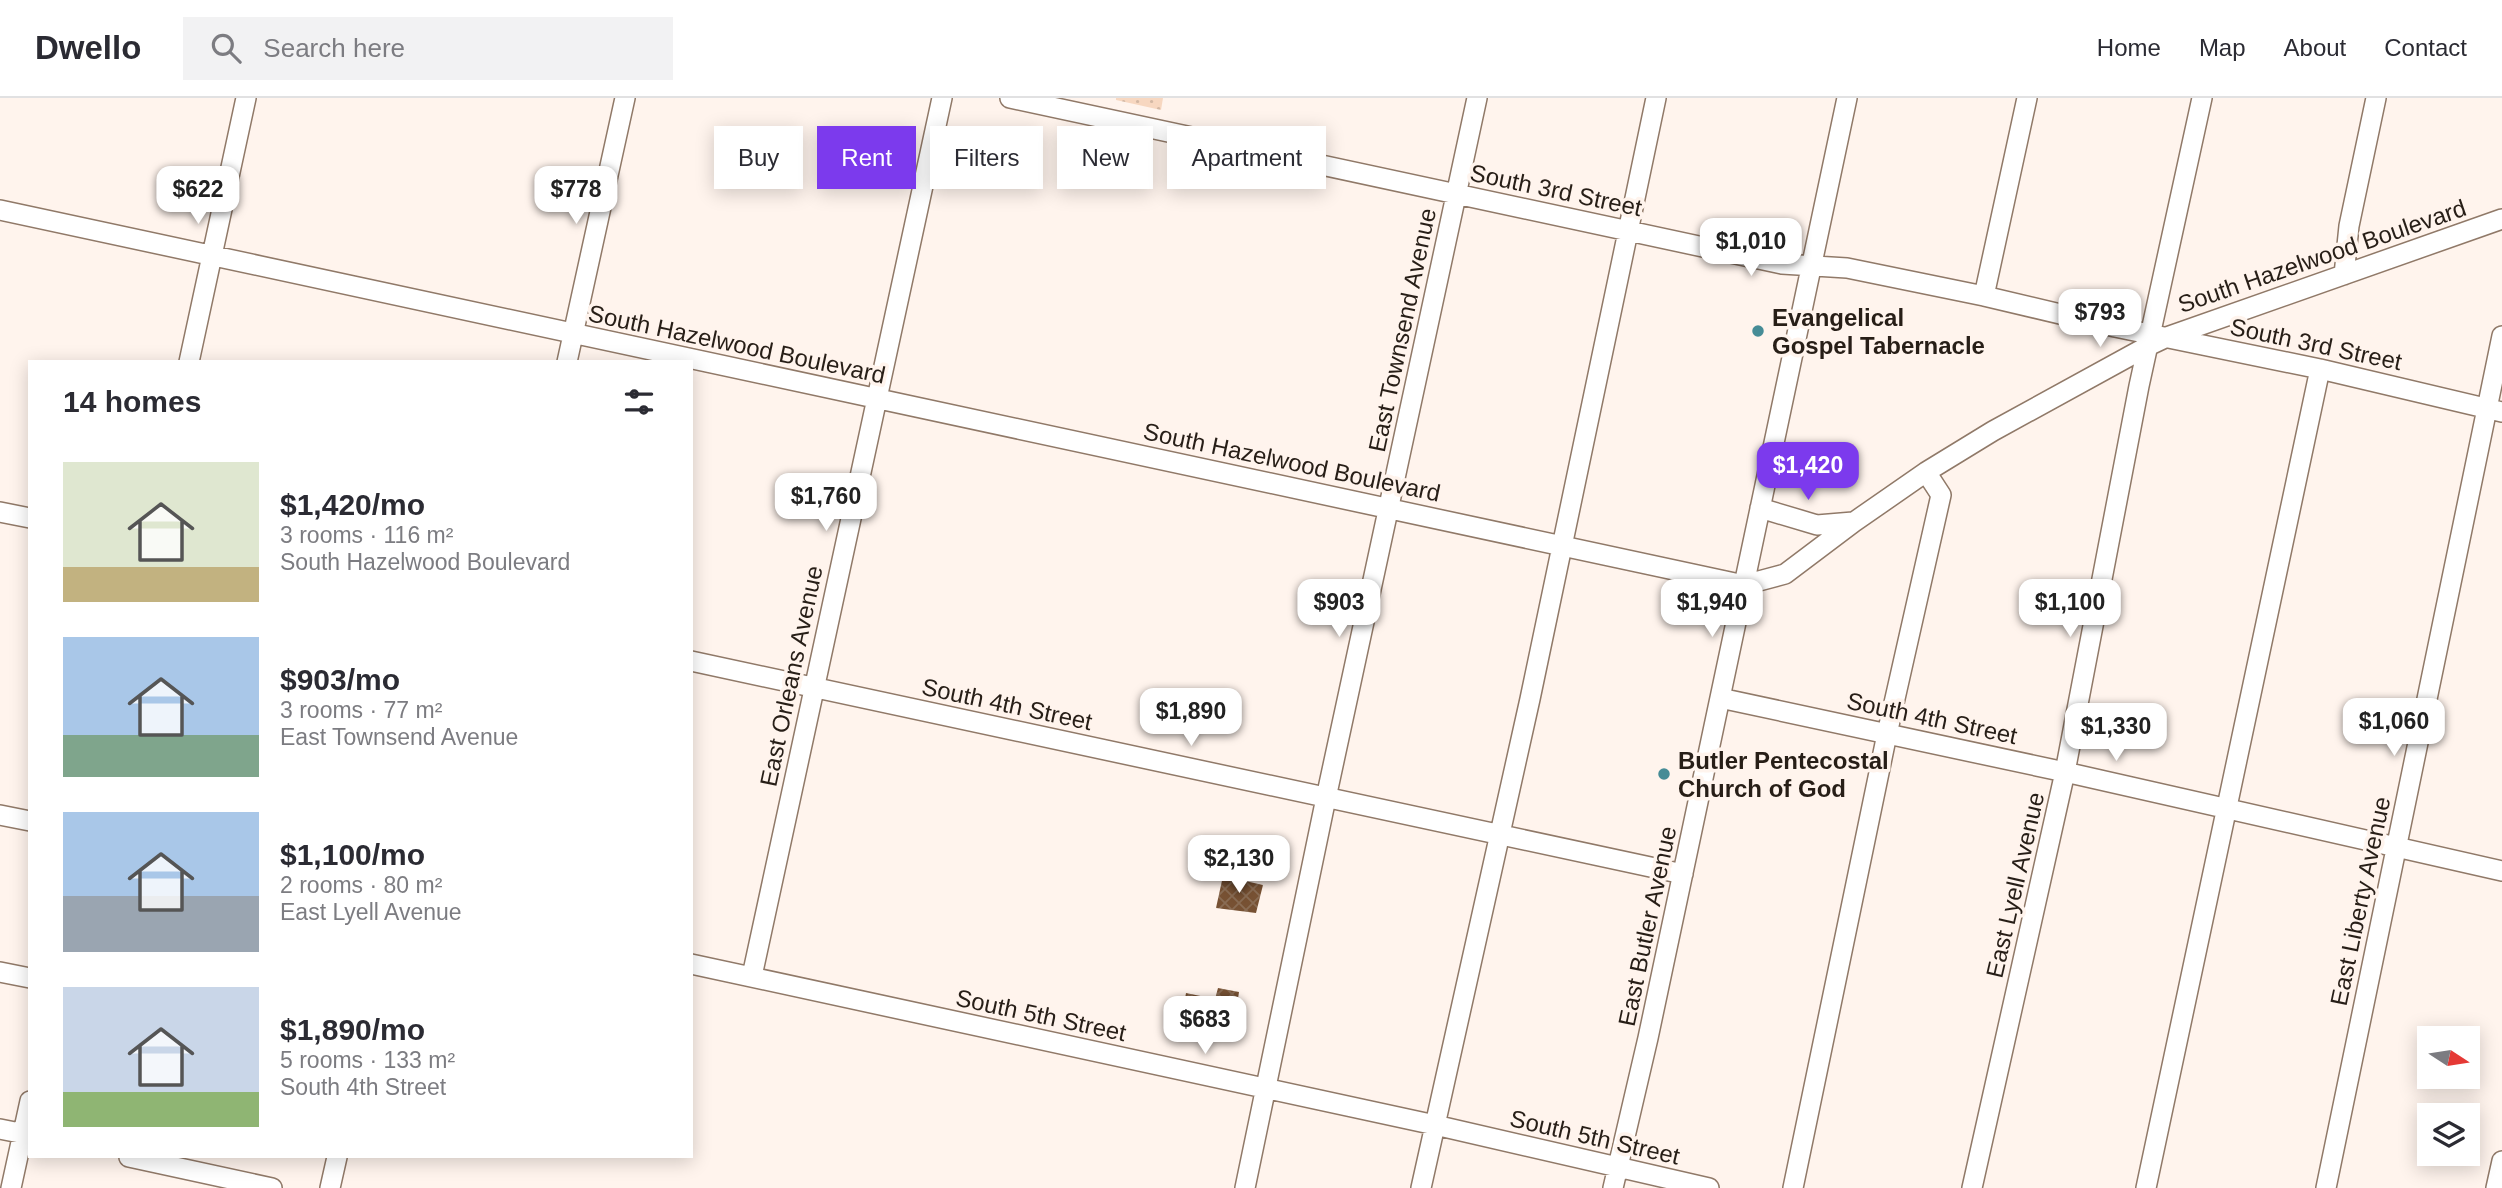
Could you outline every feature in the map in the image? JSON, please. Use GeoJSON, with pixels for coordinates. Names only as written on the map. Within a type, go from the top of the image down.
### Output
{"type":"FeatureCollection","features":[{"type":"Feature","properties":{"kind":"street"},"geometry":{"type":"LineString","coordinates":[[189,360],[246,98]]}},
{"type":"Feature","properties":{"kind":"street"},"geometry":{"type":"LineString","coordinates":[[567,360],[625,98]]}},
{"type":"Feature","properties":{"kind":"street","name":"East Orleans Avenue"},"geometry":{"type":"LineString","coordinates":[[752,976],[942,98]]}},
{"type":"Feature","properties":{"kind":"street","name":"South 3rd Street"},"geometry":{"type":"LineString","coordinates":[[1010,98],[1782,264],[1847,268],[1983,296],[2155,339],[2320,369],[2494,410]]}},
{"type":"Feature","properties":{"kind":"street","name":"East Townsend Avenue"},"geometry":{"type":"LineString","coordinates":[[1245,1188],[1477,98]]}},
{"type":"Feature","properties":{"kind":"street"},"geometry":{"type":"LineString","coordinates":[[1422,1188],[1531,699],[1656,98]]}},
{"type":"Feature","properties":{"kind":"street","name":"East Butler Avenue"},"geometry":{"type":"LineString","coordinates":[[1613,1188],[1683,874],[1847,98]]}},
{"type":"Feature","properties":{"kind":"street"},"geometry":{"type":"LineString","coordinates":[[1983,296],[2027,98]]}},
{"type":"Feature","properties":{"kind":"street","name":"East Lyell Avenue"},"geometry":{"type":"LineString","coordinates":[[1972,1188],[2065,772],[2202,98]]}},
{"type":"Feature","properties":{"kind":"street"},"geometry":{"type":"LineString","coordinates":[[2344,275],[2349,226],[2376,98]]}},
{"type":"Feature","properties":{"kind":"street","name":"South Hazelwood Boulevard"},"geometry":{"type":"LineString","coordinates":[[0,210],[1744,585],[1785,575],[1926,472],[2155,339],[2502,219]]}},
{"type":"Feature","properties":{"kind":"street","name":"East Liberty Avenue"},"geometry":{"type":"LineString","coordinates":[[2326,1188],[2396,848],[2494,410],[2502,336]]}},
{"type":"Feature","properties":{"kind":"street"},"geometry":{"type":"LineString","coordinates":[[2146,1188],[2320,369]]}},
{"type":"Feature","properties":{"kind":"street"},"geometry":{"type":"LineString","coordinates":[[1793,1188],[1887,734],[1941,495],[1926,472]]}},
{"type":"Feature","properties":{"kind":"street"},"geometry":{"type":"LineString","coordinates":[[1760,508],[1817,525],[1854,522]]}},
{"type":"Feature","properties":{"kind":"street"},"geometry":{"type":"LineString","coordinates":[[0,512],[28,518]]}},
{"type":"Feature","properties":{"kind":"street","name":"South 4th Street"},"geometry":{"type":"LineString","coordinates":[[693,661],[1683,874]]}},
{"type":"Feature","properties":{"kind":"street","name":"South 4th Street"},"geometry":{"type":"LineString","coordinates":[[1720,698],[2065,772],[2502,871]]}},
{"type":"Feature","properties":{"kind":"street"},"geometry":{"type":"LineString","coordinates":[[0,815],[28,821]]}},
{"type":"Feature","properties":{"kind":"street","name":"South 5th Street"},"geometry":{"type":"LineString","coordinates":[[693,964],[1435,1125],[1709,1188]]}},
{"type":"Feature","properties":{"kind":"street"},"geometry":{"type":"LineString","coordinates":[[0,972],[28,978]]}},
{"type":"Feature","properties":{"kind":"street"},"geometry":{"type":"LineString","coordinates":[[0,1129],[26,1134],[11,1188]]}},
{"type":"Feature","properties":{"kind":"street"},"geometry":{"type":"LineString","coordinates":[[134,1158],[272,1188]]}},
{"type":"Feature","properties":{"kind":"street"},"geometry":{"type":"LineString","coordinates":[[330,1188],[337,1158]]}},
{"type":"Feature","properties":{"kind":"street"},"geometry":{"type":"LineString","coordinates":[[2496,1188],[2502,1161]]}},
{"type":"Feature","properties":{"kind":"shaded area"},"geometry":{"type":"Polygon","coordinates":[[[1116,98],[1163,98],[1161,110],[1116,98]]]}},
{"type":"Feature","properties":{"kind":"building"},"geometry":{"type":"Polygon","coordinates":[[[1223,876],[1263,885],[1256,913],[1216,908],[1223,876]]]}},
{"type":"Feature","properties":{"kind":"building"},"geometry":{"type":"Polygon","coordinates":[[[1218,988],[1239,992],[1233,1032],[1181,1021],[1186,993],[1215,999],[1218,988]]]}},
{"type":"Feature","properties":{"kind":"place","name":"Evangelical Gospel Tabernacle"},"geometry":{"type":"Point","coordinates":[1758,331]}},
{"type":"Feature","properties":{"kind":"place","name":"Butler Pentecostal Church of God"},"geometry":{"type":"Point","coordinates":[1664,774]}}]}
